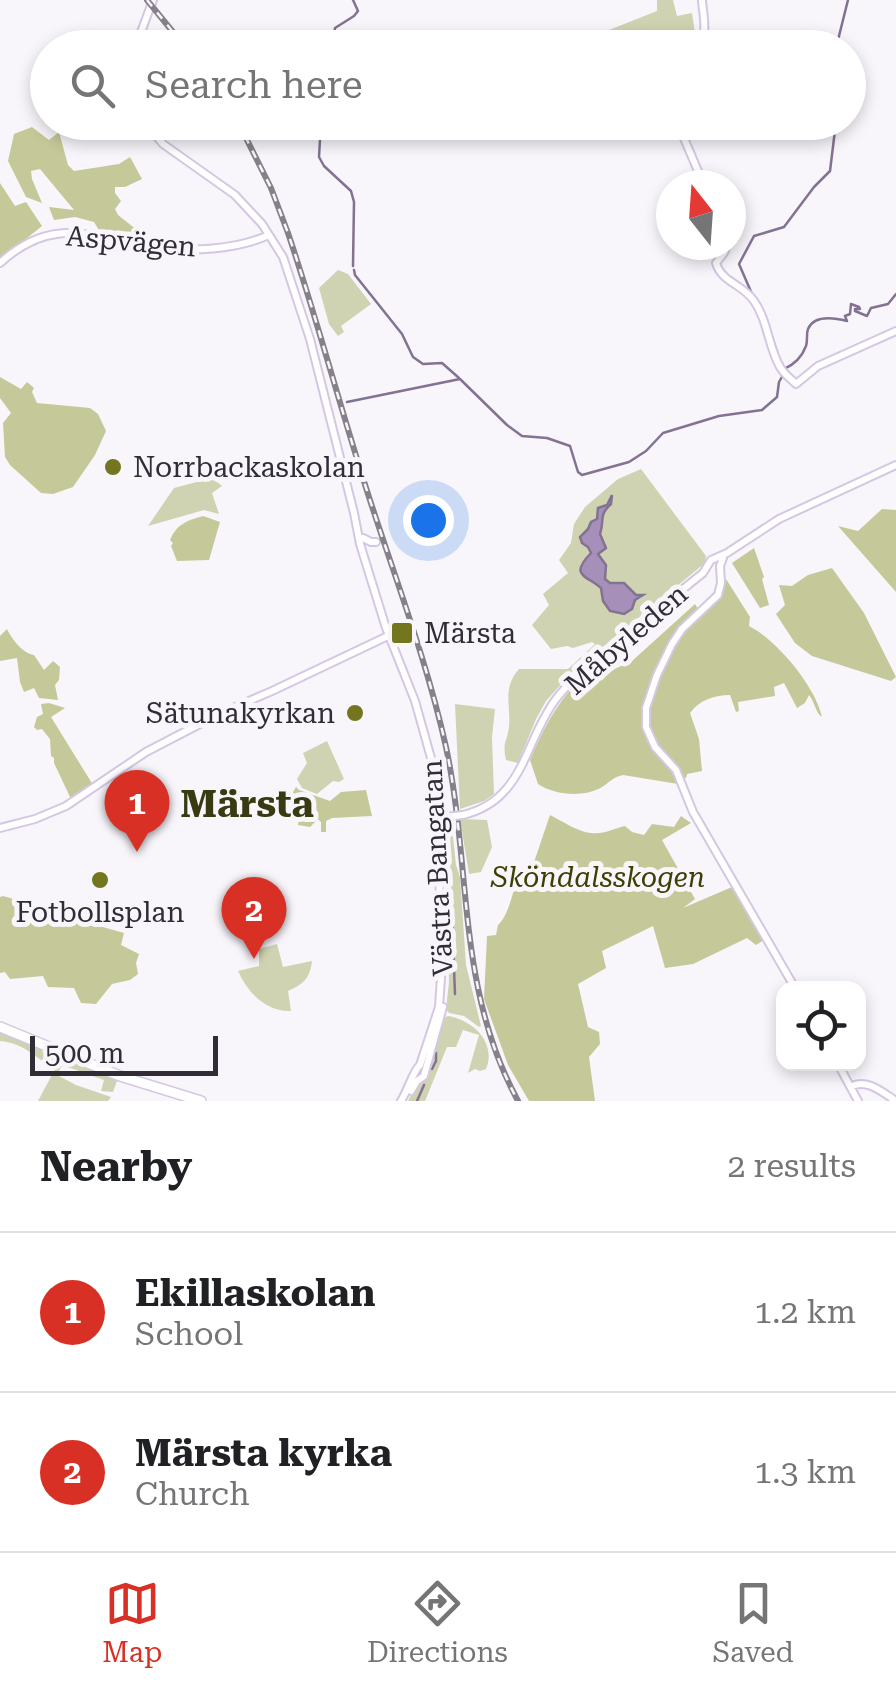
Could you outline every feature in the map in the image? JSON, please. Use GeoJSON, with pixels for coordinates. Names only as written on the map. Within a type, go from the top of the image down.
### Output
{"type":"FeatureCollection","features":[{"type":"Feature","properties":{"kind":"main road"},"geometry":{"type":"LineString","coordinates":[[0,1027],[120,1076],[201,1101]]}},
{"type":"Feature","properties":{"kind":"street"},"geometry":{"type":"LineString","coordinates":[[142,30],[153,0]]}},
{"type":"Feature","properties":{"kind":"street"},"geometry":{"type":"LineString","coordinates":[[702,0],[705,30]]}},
{"type":"Feature","properties":{"kind":"street","name":"Västra Bangatan"},"geometry":{"type":"LineString","coordinates":[[160,140],[248,208],[283,257],[292,278],[354,513],[389,633],[427,741],[446,815],[439,852],[439,1007],[418,1073],[403,1101]]}},
{"type":"Feature","properties":{"kind":"street"},"geometry":{"type":"LineString","coordinates":[[685,140],[698,170]]}},
{"type":"Feature","properties":{"kind":"street","name":"Aspvägen"},"geometry":{"type":"LineString","coordinates":[[0,263],[26,242],[57,233],[83,233],[151,247],[185,249],[221,247],[269,236]]}},
{"type":"Feature","properties":{"kind":"street"},"geometry":{"type":"LineString","coordinates":[[718,260],[718,270],[754,300],[780,367],[796,384],[818,366],[896,332]]}},
{"type":"Feature","properties":{"kind":"street"},"geometry":{"type":"LineString","coordinates":[[791,981],[693,812],[676,770],[654,747],[644,717],[650,692],[672,644],[720,590],[716,565],[726,553],[779,518],[896,465]]}},
{"type":"Feature","properties":{"kind":"street","name":"Måbyleden"},"geometry":{"type":"LineString","coordinates":[[446,815],[486,805],[501,794],[516,779],[544,718],[566,687],[716,565]]}},
{"type":"Feature","properties":{"kind":"street"},"geometry":{"type":"LineString","coordinates":[[0,828],[66,806],[146,752],[389,633]]}},
{"type":"Feature","properties":{"kind":"street"},"geometry":{"type":"LineString","coordinates":[[842,1071],[858,1101]]}},
{"type":"Feature","properties":{"kind":"street"},"geometry":{"type":"LineString","coordinates":[[852,1086],[868,1084],[896,1101]]}},
{"type":"Feature","properties":{"kind":"green space"},"geometry":{"type":"Polygon","coordinates":[[[657,0],[673,0],[677,16],[692,13],[695,30],[609,30],[657,11],[657,0]]]}},
{"type":"Feature","properties":{"kind":"green space"},"geometry":{"type":"Polygon","coordinates":[[[30,128],[30,140],[61,140],[68,165],[74,171],[119,164],[130,157],[142,179],[115,187],[121,201],[115,209],[137,230],[131,236],[100,232],[94,222],[75,217],[54,220],[49,207],[74,210],[40,169],[31,171],[42,203],[26,197],[8,161],[14,134],[30,128]]]}},
{"type":"Feature","properties":{"kind":"green space"},"geometry":{"type":"Polygon","coordinates":[[[0,183],[15,206],[26,202],[42,226],[0,260],[0,183]]]}},
{"type":"Feature","properties":{"kind":"green space"},"geometry":{"type":"Polygon","coordinates":[[[338,270],[348,274],[371,304],[341,326],[344,332],[338,336],[329,324],[319,288],[338,270]]]}},
{"type":"Feature","properties":{"kind":"green space"},"geometry":{"type":"Polygon","coordinates":[[[0,377],[21,389],[27,382],[34,388],[37,403],[90,408],[98,414],[106,431],[73,487],[53,494],[41,493],[10,465],[5,457],[3,423],[11,413],[0,398],[0,377]]]}},
{"type":"Feature","properties":{"kind":"green space"},"geometry":{"type":"Polygon","coordinates":[[[641,469],[706,556],[705,563],[569,675],[546,701],[518,763],[506,760],[509,690],[519,669],[568,669],[595,644],[551,649],[532,625],[549,605],[543,594],[568,573],[559,560],[571,543],[574,524],[585,507],[618,479],[641,469]],[[591,553],[581,564],[600,587],[610,611],[642,598],[624,583],[608,582],[604,562],[591,553]]]}},
{"type":"Feature","properties":{"kind":"green space"},"geometry":{"type":"Polygon","coordinates":[[[212,478],[222,486],[212,493],[219,514],[204,510],[148,526],[174,488],[212,478]]]}},
{"type":"Feature","properties":{"kind":"green space"},"geometry":{"type":"Polygon","coordinates":[[[882,509],[896,510],[896,592],[838,526],[858,531],[882,509]]]}},
{"type":"Feature","properties":{"kind":"green space"},"geometry":{"type":"Polygon","coordinates":[[[203,516],[220,522],[209,560],[177,561],[170,540],[183,524],[203,516]]]}},
{"type":"Feature","properties":{"kind":"green space"},"geometry":{"type":"Polygon","coordinates":[[[754,548],[769,605],[760,608],[732,563],[754,548]]]}},
{"type":"Feature","properties":{"kind":"green space"},"geometry":{"type":"Polygon","coordinates":[[[832,568],[864,613],[896,677],[891,681],[812,656],[795,643],[776,614],[785,605],[779,585],[792,586],[808,575],[832,568]]]}},
{"type":"Feature","properties":{"kind":"green space"},"geometry":{"type":"Polygon","coordinates":[[[726,579],[750,617],[749,626],[771,641],[793,665],[812,692],[822,717],[809,695],[797,708],[784,683],[774,687],[775,696],[738,702],[736,712],[730,695],[708,699],[690,713],[699,739],[702,771],[683,778],[654,741],[650,728],[651,697],[670,649],[687,625],[721,594],[726,579]]]}},
{"type":"Feature","properties":{"kind":"green space"},"geometry":{"type":"Polygon","coordinates":[[[695,604],[698,609],[667,652],[644,706],[647,738],[677,776],[678,784],[623,775],[595,790],[569,794],[538,784],[530,760],[552,716],[573,687],[582,677],[588,681],[632,661],[695,604]]]}},
{"type":"Feature","properties":{"kind":"green space"},"geometry":{"type":"Polygon","coordinates":[[[7,629],[44,670],[53,661],[60,667],[55,685],[58,700],[39,698],[34,688],[24,692],[17,658],[0,661],[0,636],[7,629]]]}},
{"type":"Feature","properties":{"kind":"green space"},"geometry":{"type":"Polygon","coordinates":[[[41,704],[65,708],[51,717],[93,785],[71,799],[51,756],[50,739],[42,729],[34,727],[37,717],[43,714],[41,704]]]}},
{"type":"Feature","properties":{"kind":"green space"},"geometry":{"type":"Polygon","coordinates":[[[455,704],[495,709],[494,794],[460,809],[455,704]]]}},
{"type":"Feature","properties":{"kind":"green space"},"geometry":{"type":"Polygon","coordinates":[[[327,741],[344,779],[333,781],[317,794],[302,788],[297,779],[307,763],[303,753],[327,741]]]}},
{"type":"Feature","properties":{"kind":"green space"},"geometry":{"type":"Polygon","coordinates":[[[296,787],[330,801],[341,792],[366,790],[372,816],[332,818],[326,821],[326,832],[321,832],[318,819],[310,827],[298,825],[300,810],[286,804],[296,787]]]}},
{"type":"Feature","properties":{"kind":"green space","name":"Sköndalsskogen"},"geometry":{"type":"Polygon","coordinates":[[[550,815],[586,832],[600,833],[625,826],[644,835],[652,824],[674,827],[681,816],[691,823],[662,840],[695,899],[683,908],[732,887],[764,940],[756,945],[747,938],[693,964],[665,968],[653,926],[602,951],[606,968],[578,984],[588,1027],[599,1032],[600,1044],[589,1057],[595,1101],[529,1101],[508,1065],[484,999],[487,936],[496,935],[520,871],[531,871],[550,815]]]}},
{"type":"Feature","properties":{"kind":"green space"},"geometry":{"type":"Polygon","coordinates":[[[451,819],[460,877],[466,965],[479,1027],[446,1009],[449,982],[444,825],[451,819]]]}},
{"type":"Feature","properties":{"kind":"green space"},"geometry":{"type":"Polygon","coordinates":[[[460,819],[487,820],[492,847],[481,872],[469,874],[460,819]]]}},
{"type":"Feature","properties":{"kind":"green space"},"geometry":{"type":"Polygon","coordinates":[[[3,896],[30,901],[124,933],[121,945],[139,954],[138,974],[112,984],[96,1004],[81,1003],[74,988],[48,987],[43,976],[10,979],[5,972],[0,973],[3,896]]]}},
{"type":"Feature","properties":{"kind":"green space"},"geometry":{"type":"Polygon","coordinates":[[[277,944],[283,967],[312,961],[305,980],[288,991],[291,1011],[259,1000],[238,971],[259,966],[259,949],[277,944]]]}},
{"type":"Feature","properties":{"kind":"green space"},"geometry":{"type":"Polygon","coordinates":[[[444,1018],[466,1022],[481,1034],[488,1050],[486,1069],[468,1073],[479,1035],[463,1030],[456,1047],[447,1047],[425,1101],[408,1101],[434,1050],[444,1018]]]}},
{"type":"Feature","properties":{"kind":"green space"},"geometry":{"type":"Polygon","coordinates":[[[0,1030],[118,1078],[113,1092],[101,1091],[104,1080],[62,1065],[58,1073],[24,1049],[0,1041],[0,1030]]]}},
{"type":"Feature","properties":{"kind":"green space"},"geometry":{"type":"Polygon","coordinates":[[[53,1073],[111,1097],[108,1101],[38,1101],[53,1073]]]}},
{"type":"Feature","properties":{"kind":"shaded area"},"geometry":{"type":"Polygon","coordinates":[[[612,495],[600,534],[606,548],[598,554],[606,565],[605,579],[624,583],[636,595],[643,595],[624,614],[610,611],[601,588],[581,571],[591,553],[580,537],[597,519],[598,508],[607,505],[612,495]]]}},
{"type":"Feature","properties":{"kind":"waterway"},"geometry":{"type":"LineString","coordinates":[[335,30],[358,11],[353,0]]}},
{"type":"Feature","properties":{"kind":"waterway"},"geometry":{"type":"LineString","coordinates":[[840,30],[848,0]]}},
{"type":"Feature","properties":{"kind":"waterway"},"geometry":{"type":"LineString","coordinates":[[320,140],[319,157],[351,191],[354,202],[353,266]]}},
{"type":"Feature","properties":{"kind":"waterway"},"geometry":{"type":"LineString","coordinates":[[752,294],[739,264],[754,236],[784,227],[830,171],[834,140]]}},
{"type":"Feature","properties":{"kind":"waterway"},"geometry":{"type":"LineString","coordinates":[[354,270],[402,334],[413,357],[423,364],[442,363],[459,378]]}},
{"type":"Feature","properties":{"kind":"waterway"},"geometry":{"type":"LineString","coordinates":[[784,369],[802,354],[808,329],[815,321],[847,321],[845,316],[850,314],[851,304],[859,307],[855,311],[867,316],[871,308],[888,304],[896,294]]}},
{"type":"Feature","properties":{"kind":"waterway"},"geometry":{"type":"LineString","coordinates":[[772,337],[779,358]]}},
{"type":"Feature","properties":{"kind":"waterway"},"geometry":{"type":"LineString","coordinates":[[347,402],[460,379],[522,436],[547,438],[570,446],[582,475],[629,462],[663,433],[719,416],[762,410],[777,397],[783,375]]}},
{"type":"Feature","properties":{"kind":"waterway"},"geometry":{"type":"LineString","coordinates":[[451,892],[455,994]]}},
{"type":"Feature","properties":{"kind":"waterway"},"geometry":{"type":"LineString","coordinates":[[432,1069],[436,1053]]}},
{"type":"Feature","properties":{"kind":"waterway"},"geometry":{"type":"LineString","coordinates":[[417,1101],[424,1085]]}},
{"type":"Feature","properties":{"kind":"railway"},"geometry":{"type":"LineString","coordinates":[[147,0],[171,30]]}},
{"type":"Feature","properties":{"kind":"railway"},"geometry":{"type":"LineString","coordinates":[[247,140],[288,233],[430,683],[454,793],[468,927],[484,1015],[518,1101]]}},
{"type":"Feature","properties":{"kind":"place","name":"Norrbackaskolan"},"geometry":{"type":"Point","coordinates":[113,467]}},
{"type":"Feature","properties":{"kind":"place","name":"Märsta"},"geometry":{"type":"Point","coordinates":[402,633]}},
{"type":"Feature","properties":{"kind":"place","name":"Sätunakyrkan"},"geometry":{"type":"Point","coordinates":[355,713]}},
{"type":"Feature","properties":{"kind":"place","name":"Ekillaskolan"},"geometry":{"type":"Point","coordinates":[137,852]}},
{"type":"Feature","properties":{"kind":"place","name":"Fotbollsplan"},"geometry":{"type":"Point","coordinates":[100,880]}},
{"type":"Feature","properties":{"kind":"place","name":"Märsta kyrka"},"geometry":{"type":"Point","coordinates":[254,959]}},
{"type":"Feature","properties":{"kind":"district","name":"Märsta"},"geometry":{"type":"Point","coordinates":[247,804]}}]}
